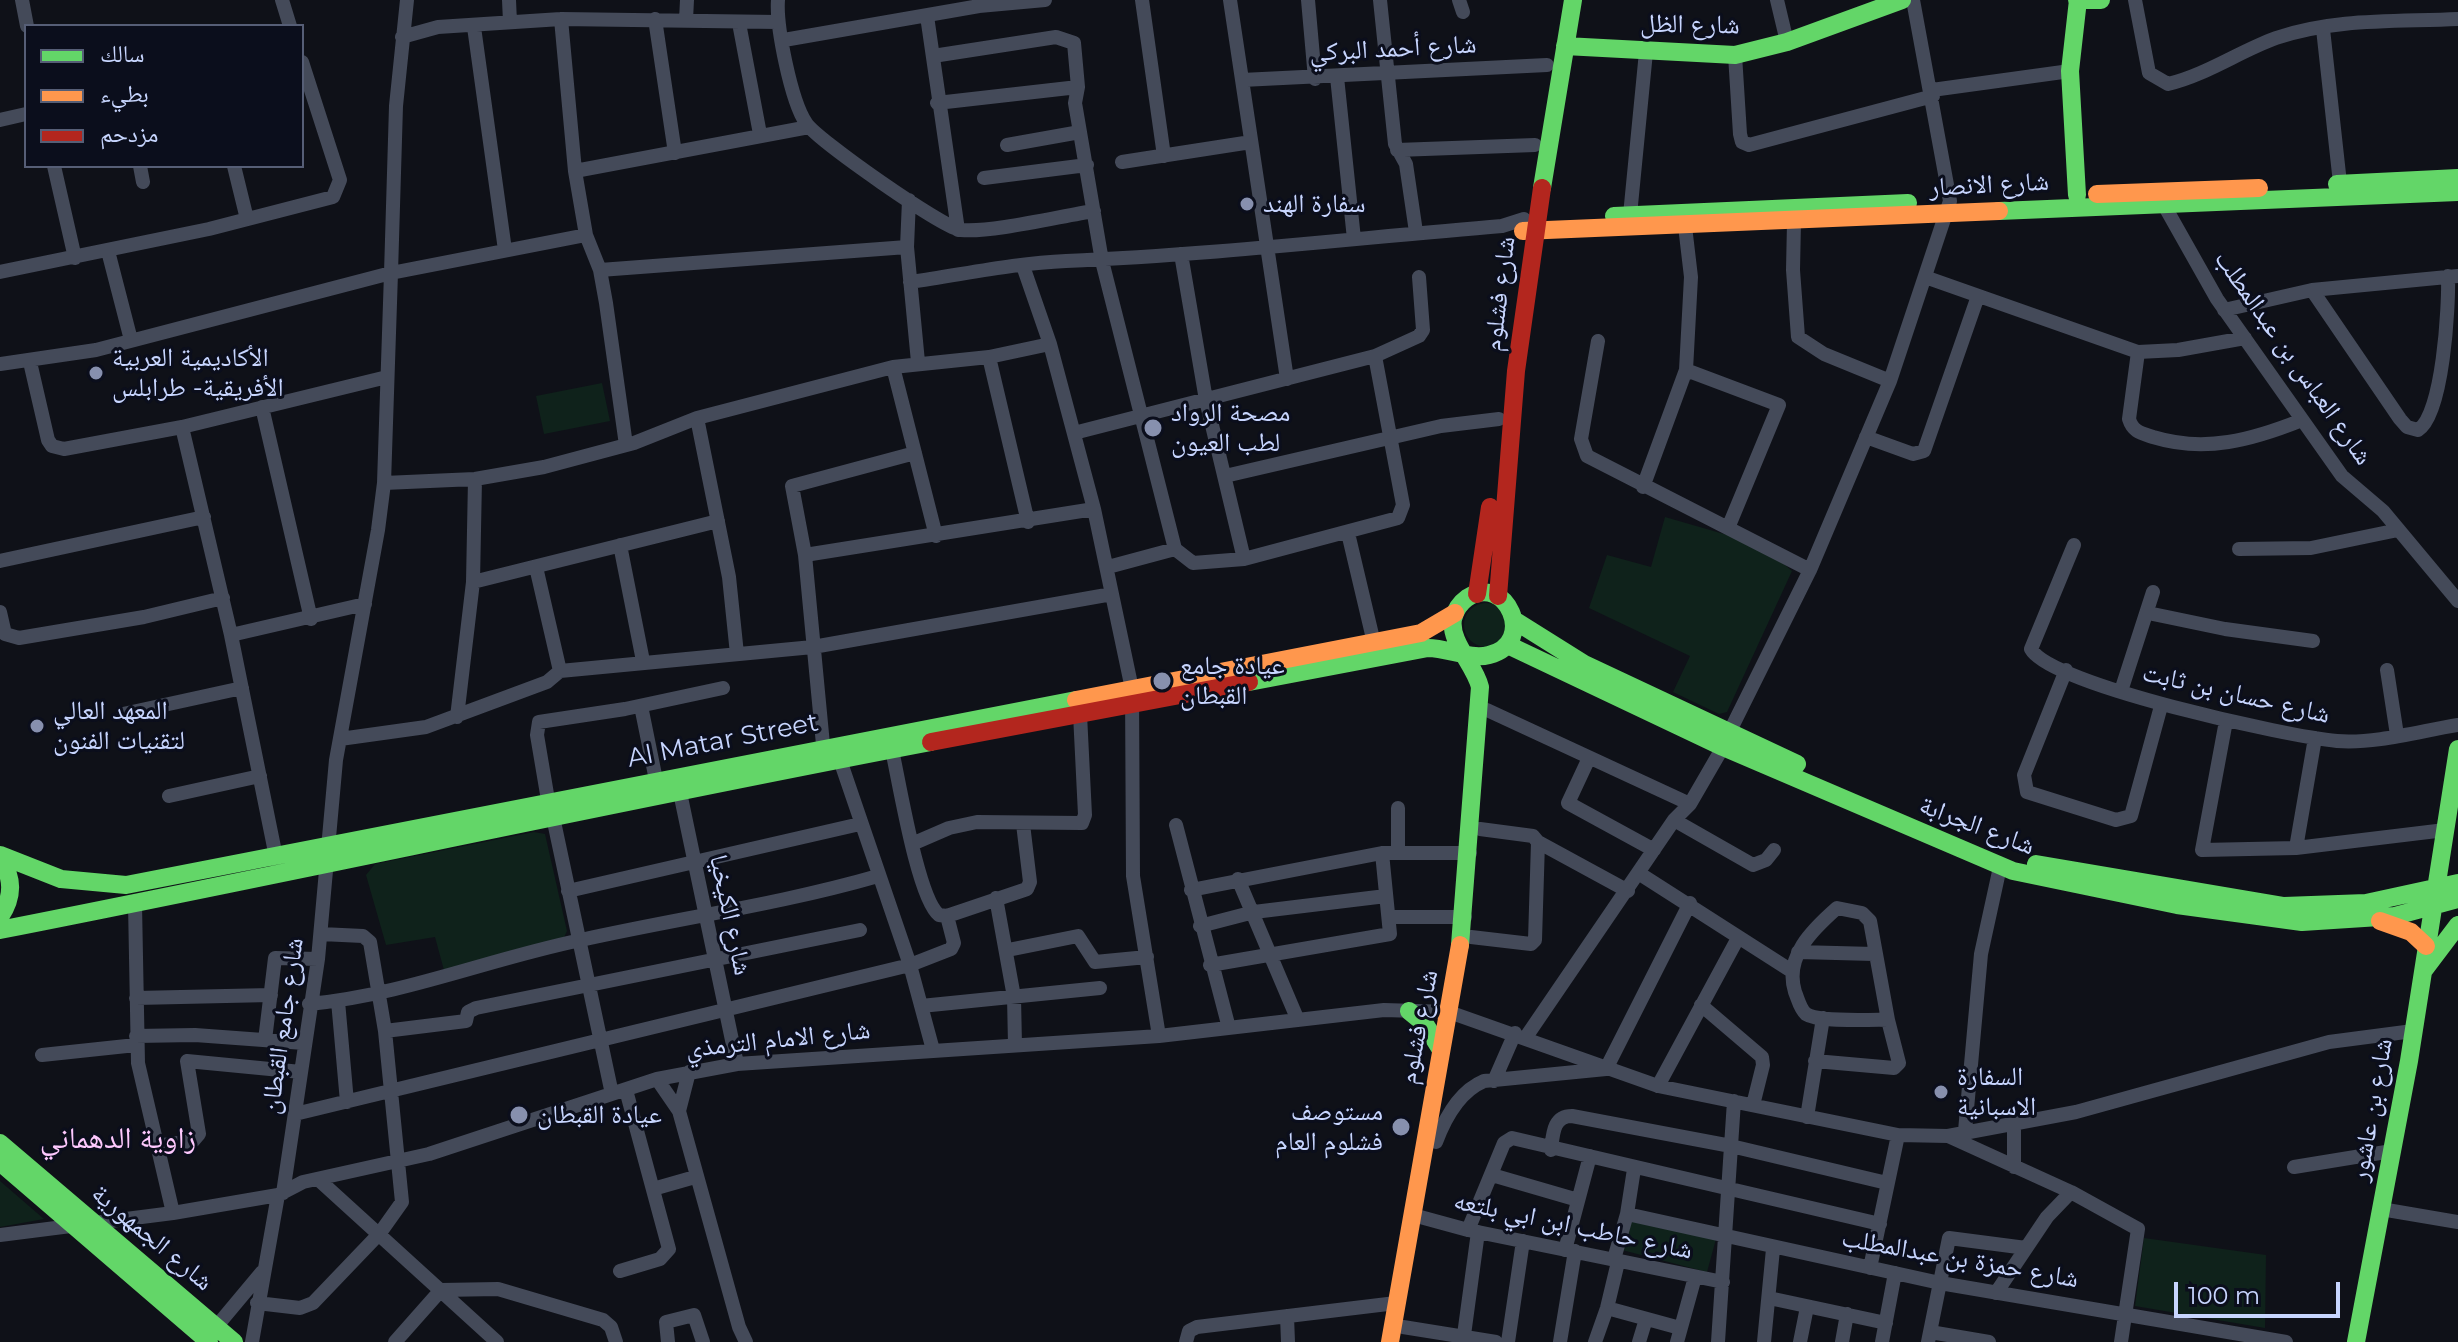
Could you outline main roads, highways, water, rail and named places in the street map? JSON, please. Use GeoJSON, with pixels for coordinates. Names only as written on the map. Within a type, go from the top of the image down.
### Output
{"type":"FeatureCollection","features":[{"type":"Feature","properties":{"kind":"main road","name":"شارع فشلوم"},"geometry":{"type":"LineString","coordinates":[[1498,596],[1506,456],[1535,145],[1560,0]]}},
{"type":"Feature","properties":{"kind":"main road","name":"شارع فشلوم"},"geometry":{"type":"LineString","coordinates":[[1477,594],[1499,419],[1529,225],[1573,0]]}},
{"type":"Feature","properties":{"kind":"main road","name":"شارع الظل"},"geometry":{"type":"LineString","coordinates":[[1565,46],[1735,55],[1787,42],[1902,0]]}},
{"type":"Feature","properties":{"kind":"main road"},"geometry":{"type":"LineString","coordinates":[[2077,195],[2070,71],[2078,0],[2101,0]]}},
{"type":"Feature","properties":{"kind":"main road","name":"شارع الانصار"},"geometry":{"type":"LineString","coordinates":[[1529,225],[1630,215],[2164,205],[2340,183],[2458,178]]}},
{"type":"Feature","properties":{"kind":"main road","name":"شارع الانصار"},"geometry":{"type":"LineString","coordinates":[[1529,225],[1685,226],[1794,222],[2077,195],[2458,192]]}},
{"type":"Feature","properties":{"kind":"main road"},"geometry":{"type":"LineString","coordinates":[[1477,594],[1498,596],[1507,602],[1517,622],[1493,668],[1483,714],[1478,673],[1468,652],[1456,639],[1455,613],[1460,604],[1477,594]]}},
{"type":"Feature","properties":{"kind":"main road","name":"Al Matar Street"},"geometry":{"type":"LineString","coordinates":[[0,856],[49,878],[101,886],[126,885],[328,845],[551,808],[656,780],[678,783],[830,757],[1132,696],[1421,633],[1445,622],[1455,613]]}},
{"type":"Feature","properties":{"kind":"main road","name":"شارع الجرابة"},"geometry":{"type":"LineString","coordinates":[[1517,622],[1584,664],[1726,740]]}},
{"type":"Feature","properties":{"kind":"main road"},"geometry":{"type":"LineString","coordinates":[[830,757],[892,750],[1080,714],[1132,696],[1428,648],[1484,657],[1505,649]]}},
{"type":"Feature","properties":{"kind":"main road","name":"شارع الجرابة"},"geometry":{"type":"LineString","coordinates":[[1505,649],[1832,786],[2014,858],[2259,904],[2344,906],[2458,883]]}},
{"type":"Feature","properties":{"kind":"main road","name":"شارع فشلوم"},"geometry":{"type":"LineString","coordinates":[[1402,1335],[1441,1050],[1465,983],[1471,937],[1480,829],[1483,714]]}},
{"type":"Feature","properties":{"kind":"main road","name":"شارع فشلوم"},"geometry":{"type":"LineString","coordinates":[[1390,1342],[1396,1303],[1436,1142],[1465,917],[1483,714]]}},
{"type":"Feature","properties":{"kind":"main road","name":"شارع بن عاشور"},"geometry":{"type":"LineString","coordinates":[[2356,1342],[2436,887],[2450,828],[2458,749]]}},
{"type":"Feature","properties":{"kind":"main road"},"geometry":{"type":"LineString","coordinates":[[0,930],[326,866],[551,808],[678,783]]}},
{"type":"Feature","properties":{"kind":"main road","name":"شارع الجرابة"},"geometry":{"type":"LineString","coordinates":[[1832,786],[2000,867],[2085,888],[2302,922],[2368,919],[2458,899]]}},
{"type":"Feature","properties":{"kind":"main road"},"geometry":{"type":"LineString","coordinates":[[0,856],[12,881],[12,895],[0,917]]}},
{"type":"Feature","properties":{"kind":"main road"},"geometry":{"type":"LineString","coordinates":[[2368,919],[2411,932],[2426,946]]}},
{"type":"Feature","properties":{"kind":"main road"},"geometry":{"type":"LineString","coordinates":[[2422,974],[2458,925]]}},
{"type":"Feature","properties":{"kind":"main road"},"geometry":{"type":"LineString","coordinates":[[1409,1011],[1425,1024],[1441,1050]]}},
{"type":"Feature","properties":{"kind":"main road","name":"شارع الجمهورية"},"geometry":{"type":"LineString","coordinates":[[0,1143],[95,1223],[213,1334]]}},
{"type":"Feature","properties":{"kind":"main road","name":"شارع الجمهورية"},"geometry":{"type":"LineString","coordinates":[[0,1162],[213,1334],[234,1342]]}},
{"type":"Feature","properties":{"kind":"place","name":"سفارة الهند"},"geometry":{"type":"Point","coordinates":[1247,204]}},
{"type":"Feature","properties":{"kind":"place","name":"الأكاديمية العربية الأفريقية- طرابلس"},"geometry":{"type":"Point","coordinates":[96,373]}},
{"type":"Feature","properties":{"kind":"place","name":"مصحة الرواد لطب العيون"},"geometry":{"type":"Point","coordinates":[1153,428]}},
{"type":"Feature","properties":{"kind":"place","name":"عيادة جامع القبطان"},"geometry":{"type":"Point","coordinates":[1162,681]}},
{"type":"Feature","properties":{"kind":"place","name":"المعهد العالي لتقنيات الفنون"},"geometry":{"type":"Point","coordinates":[37,726]}},
{"type":"Feature","properties":{"kind":"place","name":"السفارة الاسبانية"},"geometry":{"type":"Point","coordinates":[1941,1092]}},
{"type":"Feature","properties":{"kind":"place","name":"عيادة القبطان"},"geometry":{"type":"Point","coordinates":[519,1115]}},
{"type":"Feature","properties":{"kind":"place","name":"مستوصف فشلوم العام"},"geometry":{"type":"Point","coordinates":[1401,1127]}},
{"type":"Feature","properties":{"kind":"district","name":"زاوية الدهماني"},"geometry":{"type":"Point","coordinates":[118,1139]}}]}
